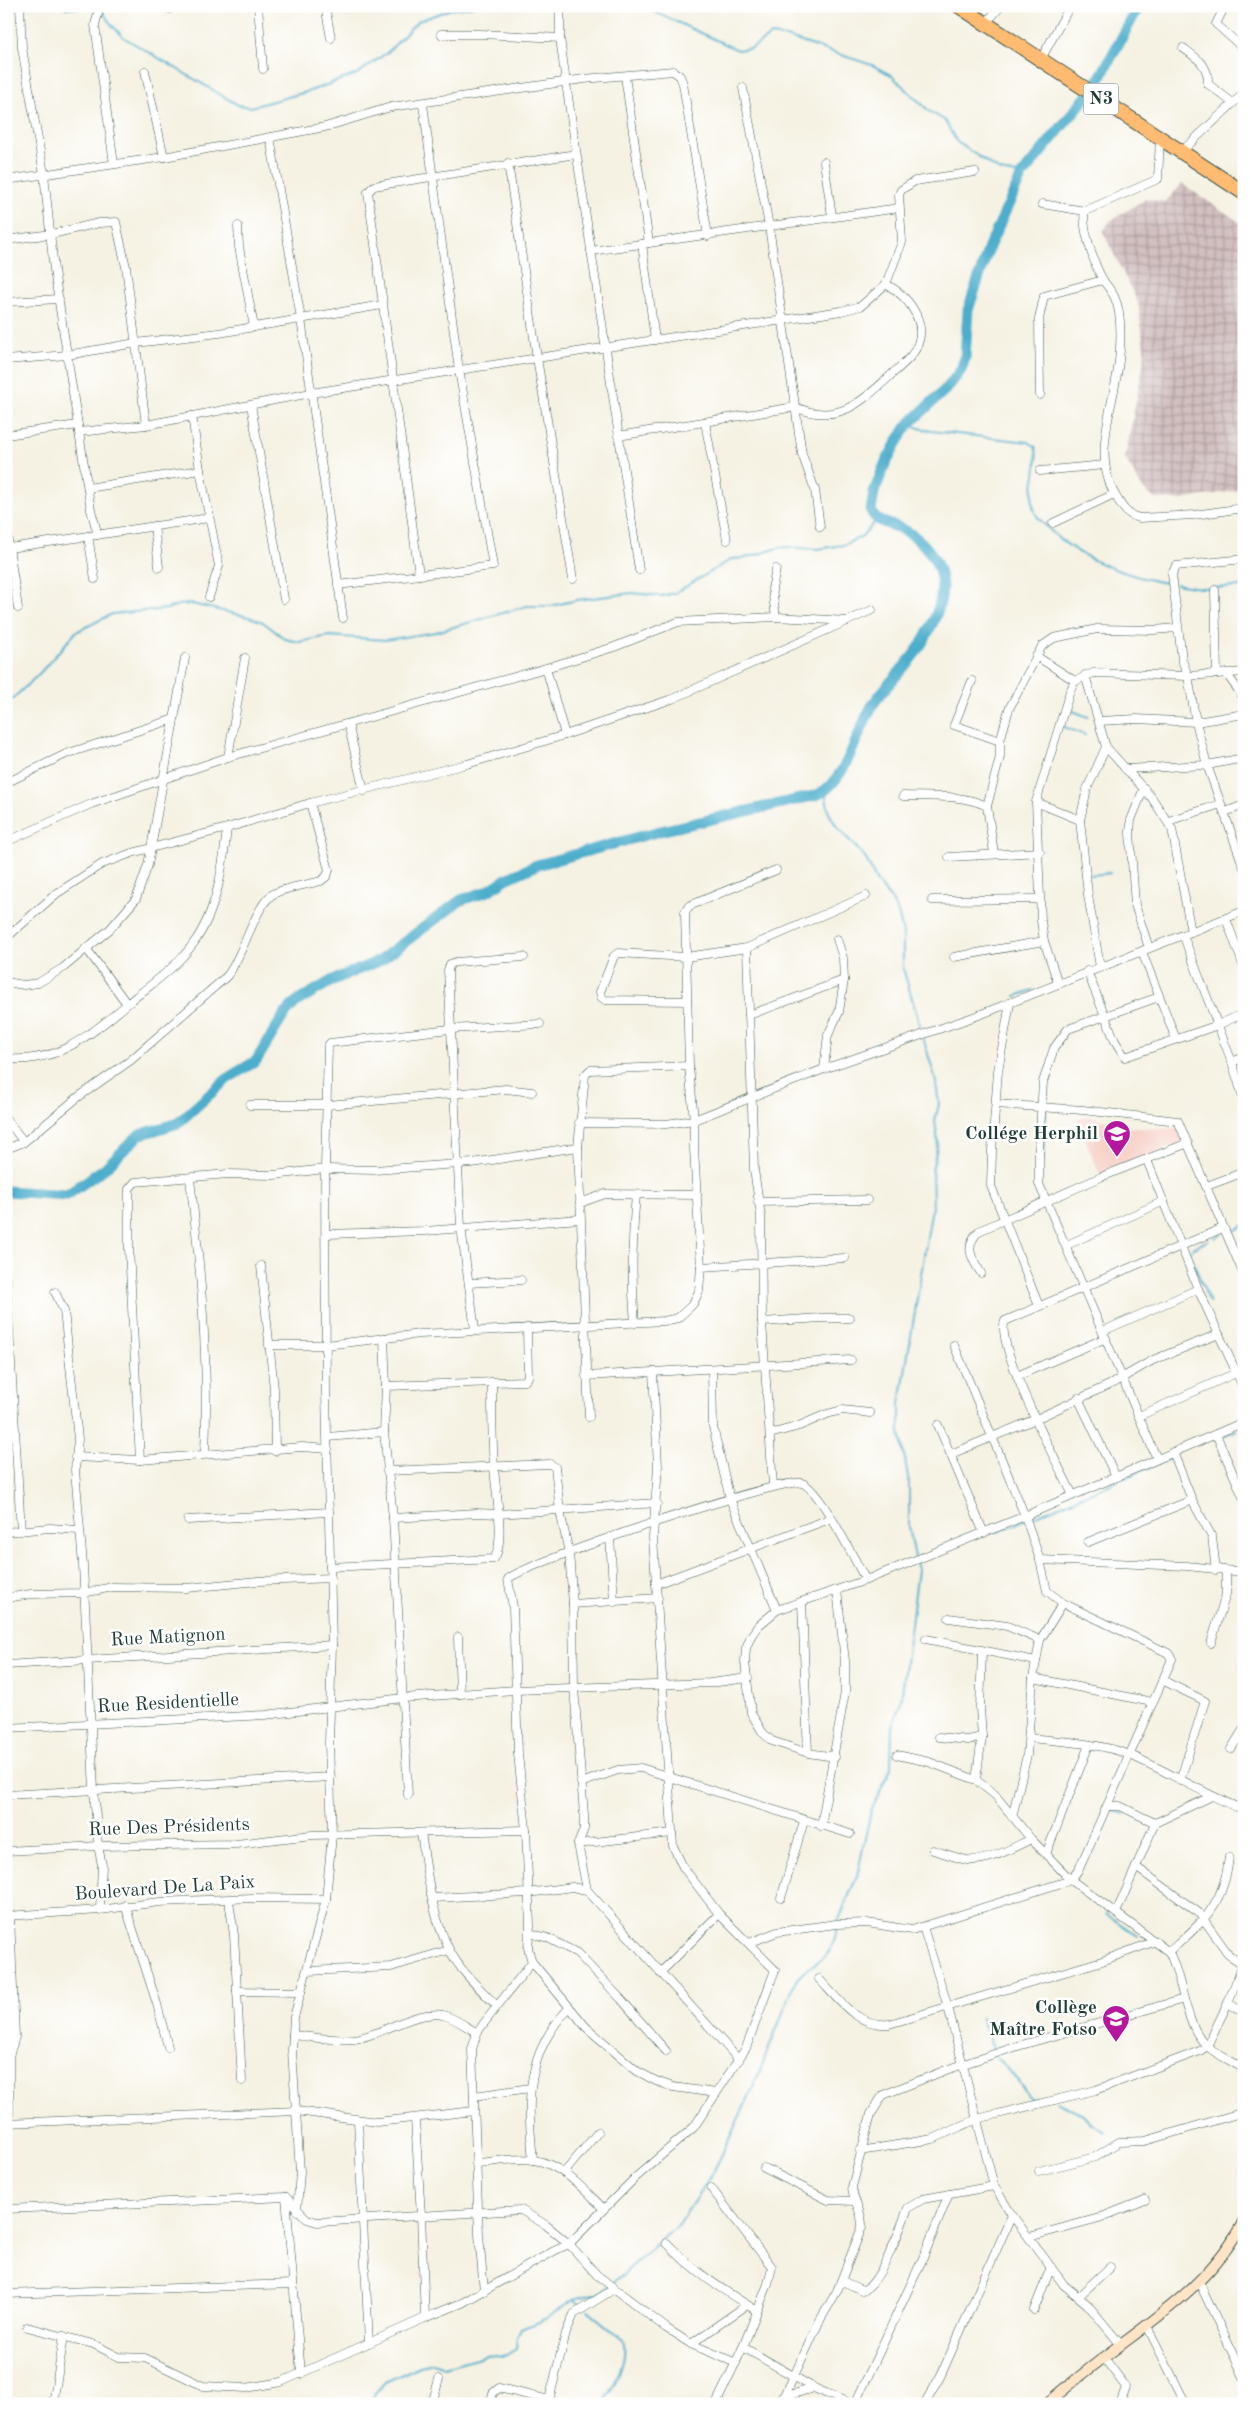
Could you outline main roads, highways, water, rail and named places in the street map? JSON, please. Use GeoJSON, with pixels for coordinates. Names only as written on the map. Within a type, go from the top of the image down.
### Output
{"type":"FeatureCollection","features":[{"type":"Feature","properties":{"kind":"highway","name":"N3"},"geometry":{"type":"LineString","coordinates":[[964,8],[985,24],[1244,192]]}},
{"type":"Feature","properties":{"kind":"main road"},"geometry":{"type":"LineString","coordinates":[[1047,2404],[1147,2326],[1199,2282],[1221,2259],[1244,2220]]}},
{"type":"Feature","properties":{"kind":"waterway"},"geometry":{"type":"LineString","coordinates":[[63,6],[67,9],[95,6]]}},
{"type":"Feature","properties":{"kind":"waterway"},"geometry":{"type":"LineString","coordinates":[[101,9],[123,37],[238,105],[251,107],[310,91],[357,74],[388,52],[418,21],[449,10],[473,6]]}},
{"type":"Feature","properties":{"kind":"waterway"},"geometry":{"type":"LineString","coordinates":[[642,6],[738,50],[752,48],[771,35],[786,37],[872,65],[891,75],[929,111],[944,120],[957,142],[1000,171],[1022,175]]}},
{"type":"Feature","properties":{"kind":"waterway"},"geometry":{"type":"LineString","coordinates":[[6,1191],[67,1195],[105,1168],[139,1135],[178,1123],[228,1078],[256,1061],[284,1015],[296,1002],[333,980],[379,961],[461,900],[488,891],[506,879],[537,865],[660,831],[817,795],[836,779],[844,767],[874,703],[921,645],[933,623],[942,593],[939,570],[928,549],[909,533],[880,521],[873,515],[871,511],[874,492],[885,464],[908,425],[948,387],[961,370],[965,358],[968,310],[989,247],[1022,175],[1096,85],[1139,6]]}},
{"type":"Feature","properties":{"kind":"waterway"},"geometry":{"type":"LineString","coordinates":[[908,425],[931,431],[1028,442],[1035,446],[1037,461],[1032,498],[1035,513],[1043,523],[1060,539],[1089,558],[1122,572],[1172,584]]}},
{"type":"Feature","properties":{"kind":"waterway"},"geometry":{"type":"LineString","coordinates":[[6,705],[39,674],[76,632],[112,614],[167,609],[178,605],[192,604],[249,617],[263,622],[285,639],[299,642],[329,636],[385,640],[436,632],[527,606],[551,606],[577,600],[632,593],[661,596],[675,593],[732,559],[745,558],[782,547],[818,549],[843,545],[861,537],[877,520]]}},
{"type":"Feature","properties":{"kind":"waterway"},"geometry":{"type":"LineString","coordinates":[[1176,584],[1200,588],[1244,587]]}},
{"type":"Feature","properties":{"kind":"waterway"},"geometry":{"type":"LineString","coordinates":[[1068,709],[1088,717]]}},
{"type":"Feature","properties":{"kind":"waterway"},"geometry":{"type":"LineString","coordinates":[[1064,722],[1064,727],[1085,735]]}},
{"type":"Feature","properties":{"kind":"waterway"},"geometry":{"type":"LineString","coordinates":[[825,792],[829,813],[837,827],[865,857],[877,882],[891,899],[898,912],[903,933],[903,968],[922,1033]]}},
{"type":"Feature","properties":{"kind":"waterway"},"geometry":{"type":"LineString","coordinates":[[1091,875],[1110,873]]}},
{"type":"Feature","properties":{"kind":"waterway"},"geometry":{"type":"LineString","coordinates":[[1016,996],[1033,990]]}},
{"type":"Feature","properties":{"kind":"waterway"},"geometry":{"type":"LineString","coordinates":[[915,1558],[909,1527],[909,1482],[900,1433],[900,1403],[933,1201],[932,1171],[938,1142],[935,1121],[939,1104],[935,1077],[923,1038]]}},
{"type":"Feature","properties":{"kind":"waterway"},"geometry":{"type":"LineString","coordinates":[[1046,1105],[1048,1078]]}},
{"type":"Feature","properties":{"kind":"waterway"},"geometry":{"type":"LineString","coordinates":[[1043,1160],[1046,1110]]}},
{"type":"Feature","properties":{"kind":"waterway"},"geometry":{"type":"LineString","coordinates":[[1230,1234],[1244,1225]]}},
{"type":"Feature","properties":{"kind":"waterway"},"geometry":{"type":"LineString","coordinates":[[1214,1238],[1221,1235]]}},
{"type":"Feature","properties":{"kind":"waterway"},"geometry":{"type":"LineString","coordinates":[[1209,1240],[1193,1248],[1189,1253],[1210,1303]]}},
{"type":"Feature","properties":{"kind":"waterway"},"geometry":{"type":"LineString","coordinates":[[1221,1437],[1237,1430]]}},
{"type":"Feature","properties":{"kind":"waterway"},"geometry":{"type":"LineString","coordinates":[[1029,1519],[1171,1458]]}},
{"type":"Feature","properties":{"kind":"waterway"},"geometry":{"type":"LineString","coordinates":[[995,1533],[1025,1520]]}},
{"type":"Feature","properties":{"kind":"waterway"},"geometry":{"type":"LineString","coordinates":[[838,1922],[857,1876],[871,1811],[891,1768],[892,1727],[901,1702],[918,1570],[916,1562]]}},
{"type":"Feature","properties":{"kind":"waterway"},"geometry":{"type":"LineString","coordinates":[[1105,1822],[1111,1810],[1125,1814]]}},
{"type":"Feature","properties":{"kind":"waterway"},"geometry":{"type":"LineString","coordinates":[[1106,1914],[1138,1936]]}},
{"type":"Feature","properties":{"kind":"waterway"},"geometry":{"type":"LineString","coordinates":[[612,2284],[678,2225],[713,2173],[753,2088],[796,1980],[803,1972],[827,1955],[837,1927]]}},
{"type":"Feature","properties":{"kind":"waterway"},"geometry":{"type":"LineString","coordinates":[[982,2018],[994,2052]]}},
{"type":"Feature","properties":{"kind":"waterway"},"geometry":{"type":"LineString","coordinates":[[996,2057],[1018,2081],[1030,2099],[1050,2098]]}},
{"type":"Feature","properties":{"kind":"waterway"},"geometry":{"type":"LineString","coordinates":[[1056,2102],[1083,2115],[1090,2123],[1107,2132]]}},
{"type":"Feature","properties":{"kind":"waterway"},"geometry":{"type":"LineString","coordinates":[[370,2404],[375,2393],[385,2382],[420,2366],[433,2363],[444,2367],[487,2355],[503,2357],[516,2349],[517,2338],[521,2329],[545,2319],[574,2299],[601,2292],[608,2287]]}},
{"type":"Feature","properties":{"kind":"waterway"},"geometry":{"type":"LineString","coordinates":[[574,2299],[581,2305]]}},
{"type":"Feature","properties":{"kind":"waterway"},"geometry":{"type":"LineString","coordinates":[[587,2310],[623,2340],[624,2347],[619,2374],[610,2392],[600,2404]]}},
{"type":"Feature","properties":{"kind":"place","name":"Collége Herphil"},"geometry":{"type":"Point","coordinates":[1117,1158]}},
{"type":"Feature","properties":{"kind":"place","name":"Collège Maître Fotso"},"geometry":{"type":"Point","coordinates":[1116,2043]}}]}
